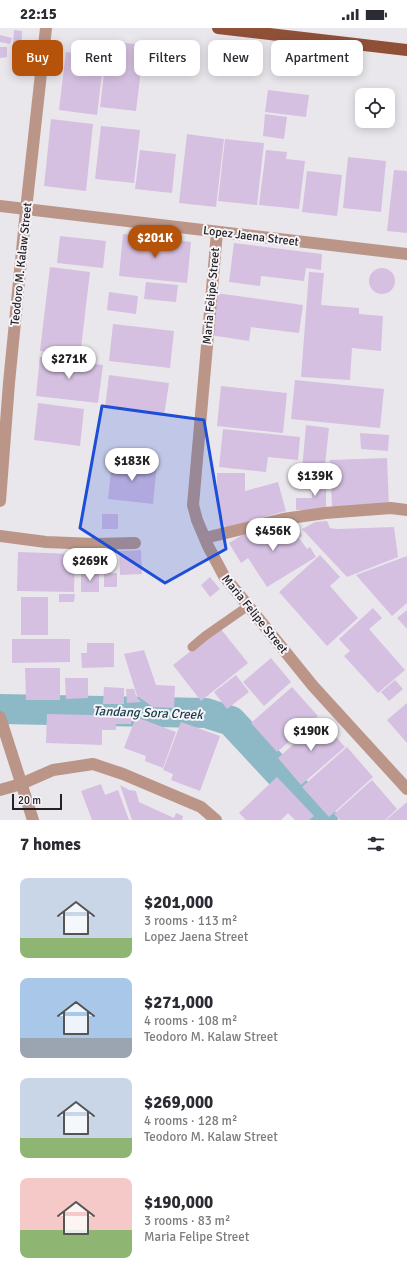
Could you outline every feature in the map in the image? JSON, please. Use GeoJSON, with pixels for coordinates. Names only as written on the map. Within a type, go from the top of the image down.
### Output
{"type":"FeatureCollection","features":[{"type":"Feature","properties":{"kind":"main road"},"geometry":{"type":"LineString","coordinates":[[218,28],[407,50]]}},
{"type":"Feature","properties":{"kind":"street","name":"Teodoro M. Kalaw Street"},"geometry":{"type":"LineString","coordinates":[[0,501],[5,382],[46,28]]}},
{"type":"Feature","properties":{"kind":"street","name":"Lopez Jaena Street"},"geometry":{"type":"LineString","coordinates":[[0,206],[407,254]]}},
{"type":"Feature","properties":{"kind":"street","name":"Maria Felipe Street"},"geometry":{"type":"LineString","coordinates":[[217,232],[193,505],[197,520],[224,576],[313,686],[407,789]]}},
{"type":"Feature","properties":{"kind":"street"},"geometry":{"type":"LineString","coordinates":[[205,538],[283,519],[325,513],[391,508],[407,510]]}},
{"type":"Feature","properties":{"kind":"street"},"geometry":{"type":"LineString","coordinates":[[0,536],[46,542],[95,544],[135,543]]}},
{"type":"Feature","properties":{"kind":"street"},"geometry":{"type":"LineString","coordinates":[[1,722],[33,820]]}},
{"type":"Feature","properties":{"kind":"street"},"geometry":{"type":"LineString","coordinates":[[0,790],[22,784],[54,770],[93,764],[123,774],[201,807],[216,820]]}},
{"type":"Feature","properties":{"kind":"lane"},"geometry":{"type":"LineString","coordinates":[[192,647],[248,606]]}},
{"type":"Feature","properties":{"kind":"highlighted area"},"geometry":{"type":"Polygon","coordinates":[[[102,406],[204,420],[226,549],[165,583],[80,528],[102,406]]]}},
{"type":"Feature","properties":{"kind":"building"},"geometry":{"type":"Polygon","coordinates":[[[14,30],[22,31],[22,40],[13,40],[14,30]]]}},
{"type":"Feature","properties":{"kind":"building"},"geometry":{"type":"Polygon","coordinates":[[[0,35],[12,38],[10,44],[0,42],[0,35]]]}},
{"type":"Feature","properties":{"kind":"building"},"geometry":{"type":"Polygon","coordinates":[[[126,43],[134,44],[134,76],[140,76],[136,111],[100,107],[104,76],[126,76],[126,43]]]}},
{"type":"Feature","properties":{"kind":"building"},"geometry":{"type":"Polygon","coordinates":[[[0,47],[7,47],[7,57],[0,58],[0,47]]]}},
{"type":"Feature","properties":{"kind":"building"},"geometry":{"type":"Polygon","coordinates":[[[66,52],[71,53],[71,76],[102,76],[97,115],[59,110],[66,52]]]}},
{"type":"Feature","properties":{"kind":"building"},"geometry":{"type":"Polygon","coordinates":[[[268,90],[309,95],[306,117],[265,112],[268,90]]]}},
{"type":"Feature","properties":{"kind":"building"},"geometry":{"type":"Polygon","coordinates":[[[265,114],[287,117],[284,139],[263,136],[265,114]]]}},
{"type":"Feature","properties":{"kind":"building"},"geometry":{"type":"Polygon","coordinates":[[[51,119],[93,124],[86,191],[44,186],[51,119]]]}},
{"type":"Feature","properties":{"kind":"building"},"geometry":{"type":"Polygon","coordinates":[[[101,126],[140,130],[134,183],[95,179],[101,126]]]}},
{"type":"Feature","properties":{"kind":"building"},"geometry":{"type":"Polygon","coordinates":[[[187,134],[224,139],[216,207],[179,203],[187,134]]]}},
{"type":"Feature","properties":{"kind":"building"},"geometry":{"type":"Polygon","coordinates":[[[225,139],[264,143],[257,205],[218,201],[225,139]]]}},
{"type":"Feature","properties":{"kind":"building"},"geometry":{"type":"Polygon","coordinates":[[[140,150],[176,154],[172,193],[135,189],[140,150]]]}},
{"type":"Feature","properties":{"kind":"building"},"geometry":{"type":"Polygon","coordinates":[[[266,150],[287,152],[286,159],[305,161],[299,209],[259,205],[266,150]]]}},
{"type":"Feature","properties":{"kind":"building"},"geometry":{"type":"Polygon","coordinates":[[[348,157],[386,161],[381,212],[343,208],[348,157]]]}},
{"type":"Feature","properties":{"kind":"building"},"geometry":{"type":"Polygon","coordinates":[[[394,170],[407,171],[407,233],[387,231],[394,170]]]}},
{"type":"Feature","properties":{"kind":"building"},"geometry":{"type":"Polygon","coordinates":[[[307,171],[342,175],[337,216],[302,212],[307,171]]]}},
{"type":"Feature","properties":{"kind":"building"},"geometry":{"type":"Polygon","coordinates":[[[123,234],[191,242],[187,283],[119,276],[123,234]]]}},
{"type":"Feature","properties":{"kind":"building"},"geometry":{"type":"Polygon","coordinates":[[[60,236],[106,241],[103,268],[57,263],[60,236]]]}},
{"type":"Feature","properties":{"kind":"building"},"geometry":{"type":"Polygon","coordinates":[[[234,243],[322,254],[321,270],[306,268],[304,281],[261,276],[260,286],[229,282],[234,243]]]}},
{"type":"Feature","properties":{"kind":"building"},"geometry":{"type":"Polygon","coordinates":[[[50,267],[90,272],[80,356],[40,351],[50,267]]]}},
{"type":"Feature","properties":{"kind":"building"},"geometry":{"type":"Polygon","coordinates":[[[382,268],[391,272],[395,281],[391,290],[382,294],[373,290],[369,281],[373,272],[382,268]]]}},
{"type":"Feature","properties":{"kind":"building"},"geometry":{"type":"Polygon","coordinates":[[[309,272],[324,273],[321,305],[359,308],[359,314],[383,316],[381,351],[352,348],[350,380],[301,377],[309,272]]]}},
{"type":"Feature","properties":{"kind":"building"},"geometry":{"type":"Polygon","coordinates":[[[146,282],[178,285],[176,302],[144,299],[146,282]]]}},
{"type":"Feature","properties":{"kind":"building"},"geometry":{"type":"Polygon","coordinates":[[[109,292],[138,296],[136,314],[107,310],[109,292]]]}},
{"type":"Feature","properties":{"kind":"building"},"geometry":{"type":"Polygon","coordinates":[[[216,293],[303,305],[299,333],[251,327],[249,341],[210,335],[216,293]]]}},
{"type":"Feature","properties":{"kind":"building"},"geometry":{"type":"Polygon","coordinates":[[[113,324],[174,331],[170,368],[109,361],[113,324]]]}},
{"type":"Feature","properties":{"kind":"building"},"geometry":{"type":"Polygon","coordinates":[[[40,357],[103,365],[98,403],[36,396],[40,357]]]}},
{"type":"Feature","properties":{"kind":"building"},"geometry":{"type":"Polygon","coordinates":[[[109,375],[169,383],[164,416],[105,408],[109,375]]]}},
{"type":"Feature","properties":{"kind":"building"},"geometry":{"type":"Polygon","coordinates":[[[295,380],[384,389],[380,428],[291,419],[295,380]]]}},
{"type":"Feature","properties":{"kind":"building"},"geometry":{"type":"Polygon","coordinates":[[[221,386],[287,393],[283,433],[217,426],[221,386]]]}},
{"type":"Feature","properties":{"kind":"building"},"geometry":{"type":"Polygon","coordinates":[[[38,403],[84,409],[80,446],[34,440],[38,403]]]}},
{"type":"Feature","properties":{"kind":"building"},"geometry":{"type":"Polygon","coordinates":[[[306,425],[329,428],[324,473],[302,470],[306,425]]]}},
{"type":"Feature","properties":{"kind":"building"},"geometry":{"type":"Polygon","coordinates":[[[223,429],[300,437],[298,460],[268,457],[266,472],[219,467],[223,429]]]}},
{"type":"Feature","properties":{"kind":"building"},"geometry":{"type":"Polygon","coordinates":[[[360,433],[389,435],[388,451],[361,449],[360,433]]]}},
{"type":"Feature","properties":{"kind":"building"},"geometry":{"type":"Polygon","coordinates":[[[387,458],[389,506],[332,507],[330,460],[387,458]]]}},
{"type":"Feature","properties":{"kind":"building"},"geometry":{"type":"Polygon","coordinates":[[[112,460],[157,465],[153,504],[108,499],[112,460]]]}},
{"type":"Feature","properties":{"kind":"building"},"geometry":{"type":"Polygon","coordinates":[[[217,473],[245,473],[245,491],[278,482],[286,511],[225,528],[217,499],[217,473]]]}},
{"type":"Feature","properties":{"kind":"building"},"geometry":{"type":"Polygon","coordinates":[[[312,477],[326,477],[326,510],[296,510],[296,498],[312,498],[312,477]]]}},
{"type":"Feature","properties":{"kind":"building"},"geometry":{"type":"Polygon","coordinates":[[[102,514],[118,514],[118,529],[102,529],[102,514]]]}},
{"type":"Feature","properties":{"kind":"building"},"geometry":{"type":"Polygon","coordinates":[[[327,521],[330,528],[337,529],[394,527],[398,557],[347,577],[302,529],[315,522],[327,521]]]}},
{"type":"Feature","properties":{"kind":"building"},"geometry":{"type":"Polygon","coordinates":[[[279,522],[282,527],[284,525],[289,534],[298,529],[302,536],[299,538],[307,549],[310,547],[316,557],[267,587],[248,558],[241,563],[229,543],[242,535],[279,522]]]}},
{"type":"Feature","properties":{"kind":"building"},"geometry":{"type":"Polygon","coordinates":[[[141,550],[142,574],[120,575],[119,551],[141,550]]]}},
{"type":"Feature","properties":{"kind":"building"},"geometry":{"type":"Polygon","coordinates":[[[18,552],[75,554],[74,592],[17,591],[18,552]]]}},
{"type":"Feature","properties":{"kind":"building"},"geometry":{"type":"Polygon","coordinates":[[[89,552],[114,552],[114,565],[89,565],[89,552]]]}},
{"type":"Feature","properties":{"kind":"building"},"geometry":{"type":"Polygon","coordinates":[[[320,555],[340,577],[330,586],[358,618],[327,646],[279,592],[320,555]]]}},
{"type":"Feature","properties":{"kind":"building"},"geometry":{"type":"Polygon","coordinates":[[[407,556],[407,603],[392,616],[356,575],[407,556]]]}},
{"type":"Feature","properties":{"kind":"building"},"geometry":{"type":"Polygon","coordinates":[[[81,571],[99,572],[99,592],[81,592],[81,571]]]}},
{"type":"Feature","properties":{"kind":"building"},"geometry":{"type":"Polygon","coordinates":[[[104,573],[117,573],[117,587],[104,587],[104,573]]]}},
{"type":"Feature","properties":{"kind":"building"},"geometry":{"type":"Polygon","coordinates":[[[210,577],[220,589],[210,597],[201,585],[210,577]]]}},
{"type":"Feature","properties":{"kind":"building"},"geometry":{"type":"Polygon","coordinates":[[[59,594],[75,594],[74,602],[59,602],[59,594]]]}},
{"type":"Feature","properties":{"kind":"building"},"geometry":{"type":"Polygon","coordinates":[[[21,597],[48,597],[48,635],[21,635],[21,597]]]}},
{"type":"Feature","properties":{"kind":"building"},"geometry":{"type":"Polygon","coordinates":[[[373,608],[382,618],[369,629],[405,670],[378,693],[344,656],[350,651],[339,639],[373,608]]]}},
{"type":"Feature","properties":{"kind":"building"},"geometry":{"type":"Polygon","coordinates":[[[407,610],[407,629],[397,618],[407,610]]]}},
{"type":"Feature","properties":{"kind":"building"},"geometry":{"type":"Polygon","coordinates":[[[220,628],[248,663],[201,701],[173,665],[220,628]]]}},
{"type":"Feature","properties":{"kind":"building"},"geometry":{"type":"Polygon","coordinates":[[[12,639],[70,639],[70,662],[12,663],[12,639]]]}},
{"type":"Feature","properties":{"kind":"building"},"geometry":{"type":"Polygon","coordinates":[[[87,643],[114,643],[114,667],[82,668],[81,653],[87,653],[87,643]]]}},
{"type":"Feature","properties":{"kind":"building"},"geometry":{"type":"Polygon","coordinates":[[[144,650],[156,685],[175,686],[174,708],[153,707],[137,696],[124,654],[144,650]]]}},
{"type":"Feature","properties":{"kind":"building"},"geometry":{"type":"Polygon","coordinates":[[[271,658],[291,682],[264,706],[243,682],[271,658]]]}},
{"type":"Feature","properties":{"kind":"building"},"geometry":{"type":"Polygon","coordinates":[[[25,668],[60,668],[60,700],[26,700],[25,668]]]}},
{"type":"Feature","properties":{"kind":"building"},"geometry":{"type":"Polygon","coordinates":[[[236,675],[249,692],[227,709],[214,692],[236,675]]]}},
{"type":"Feature","properties":{"kind":"building"},"geometry":{"type":"Polygon","coordinates":[[[65,678],[88,678],[88,698],[66,699],[65,678]]]}},
{"type":"Feature","properties":{"kind":"building"},"geometry":{"type":"Polygon","coordinates":[[[395,680],[403,689],[389,701],[381,692],[395,680]]]}},
{"type":"Feature","properties":{"kind":"building"},"geometry":{"type":"Polygon","coordinates":[[[104,687],[124,688],[124,704],[103,704],[104,687]]]}},
{"type":"Feature","properties":{"kind":"building"},"geometry":{"type":"Polygon","coordinates":[[[292,687],[318,716],[277,752],[251,723],[292,687]]]}},
{"type":"Feature","properties":{"kind":"building"},"geometry":{"type":"Polygon","coordinates":[[[126,689],[134,689],[136,696],[141,702],[127,703],[126,689]]]}},
{"type":"Feature","properties":{"kind":"building"},"geometry":{"type":"Polygon","coordinates":[[[407,703],[407,743],[387,720],[407,703]]]}},
{"type":"Feature","properties":{"kind":"building"},"geometry":{"type":"Polygon","coordinates":[[[47,714],[132,716],[131,724],[116,724],[116,730],[102,730],[102,745],[46,743],[47,714]]]}},
{"type":"Feature","properties":{"kind":"building"},"geometry":{"type":"Polygon","coordinates":[[[136,717],[176,732],[163,768],[145,761],[146,756],[124,748],[136,717]]]}},
{"type":"Feature","properties":{"kind":"building"},"geometry":{"type":"Polygon","coordinates":[[[321,720],[345,747],[301,785],[278,758],[321,720]]]}},
{"type":"Feature","properties":{"kind":"building"},"geometry":{"type":"Polygon","coordinates":[[[181,722],[220,736],[200,791],[171,780],[173,774],[163,770],[181,722]]]}},
{"type":"Feature","properties":{"kind":"building"},"geometry":{"type":"Polygon","coordinates":[[[347,747],[373,777],[329,817],[302,787],[347,747]]]}},
{"type":"Feature","properties":{"kind":"building"},"geometry":{"type":"Polygon","coordinates":[[[277,777],[314,816],[309,820],[295,820],[288,813],[281,820],[246,820],[239,813],[277,777]]]}},
{"type":"Feature","properties":{"kind":"building"},"geometry":{"type":"Polygon","coordinates":[[[372,780],[397,809],[385,820],[340,820],[334,814],[372,780]]]}},
{"type":"Feature","properties":{"kind":"building"},"geometry":{"type":"Polygon","coordinates":[[[101,784],[105,795],[118,790],[129,820],[92,820],[81,791],[101,784]]]}},
{"type":"Feature","properties":{"kind":"building"},"geometry":{"type":"Polygon","coordinates":[[[120,785],[129,790],[136,791],[139,802],[174,818],[176,813],[183,816],[182,820],[132,820],[120,785]]]}},
{"type":"Feature","properties":{"kind":"building"},"geometry":{"type":"Polygon","coordinates":[[[407,802],[407,820],[386,820],[407,802]]]}},
{"type":"Feature","properties":{"kind":"waterway","name":"Tandang Sora Creek"},"geometry":{"type":"LineString","coordinates":[[0,709],[206,713],[231,721],[323,820]]}}]}
